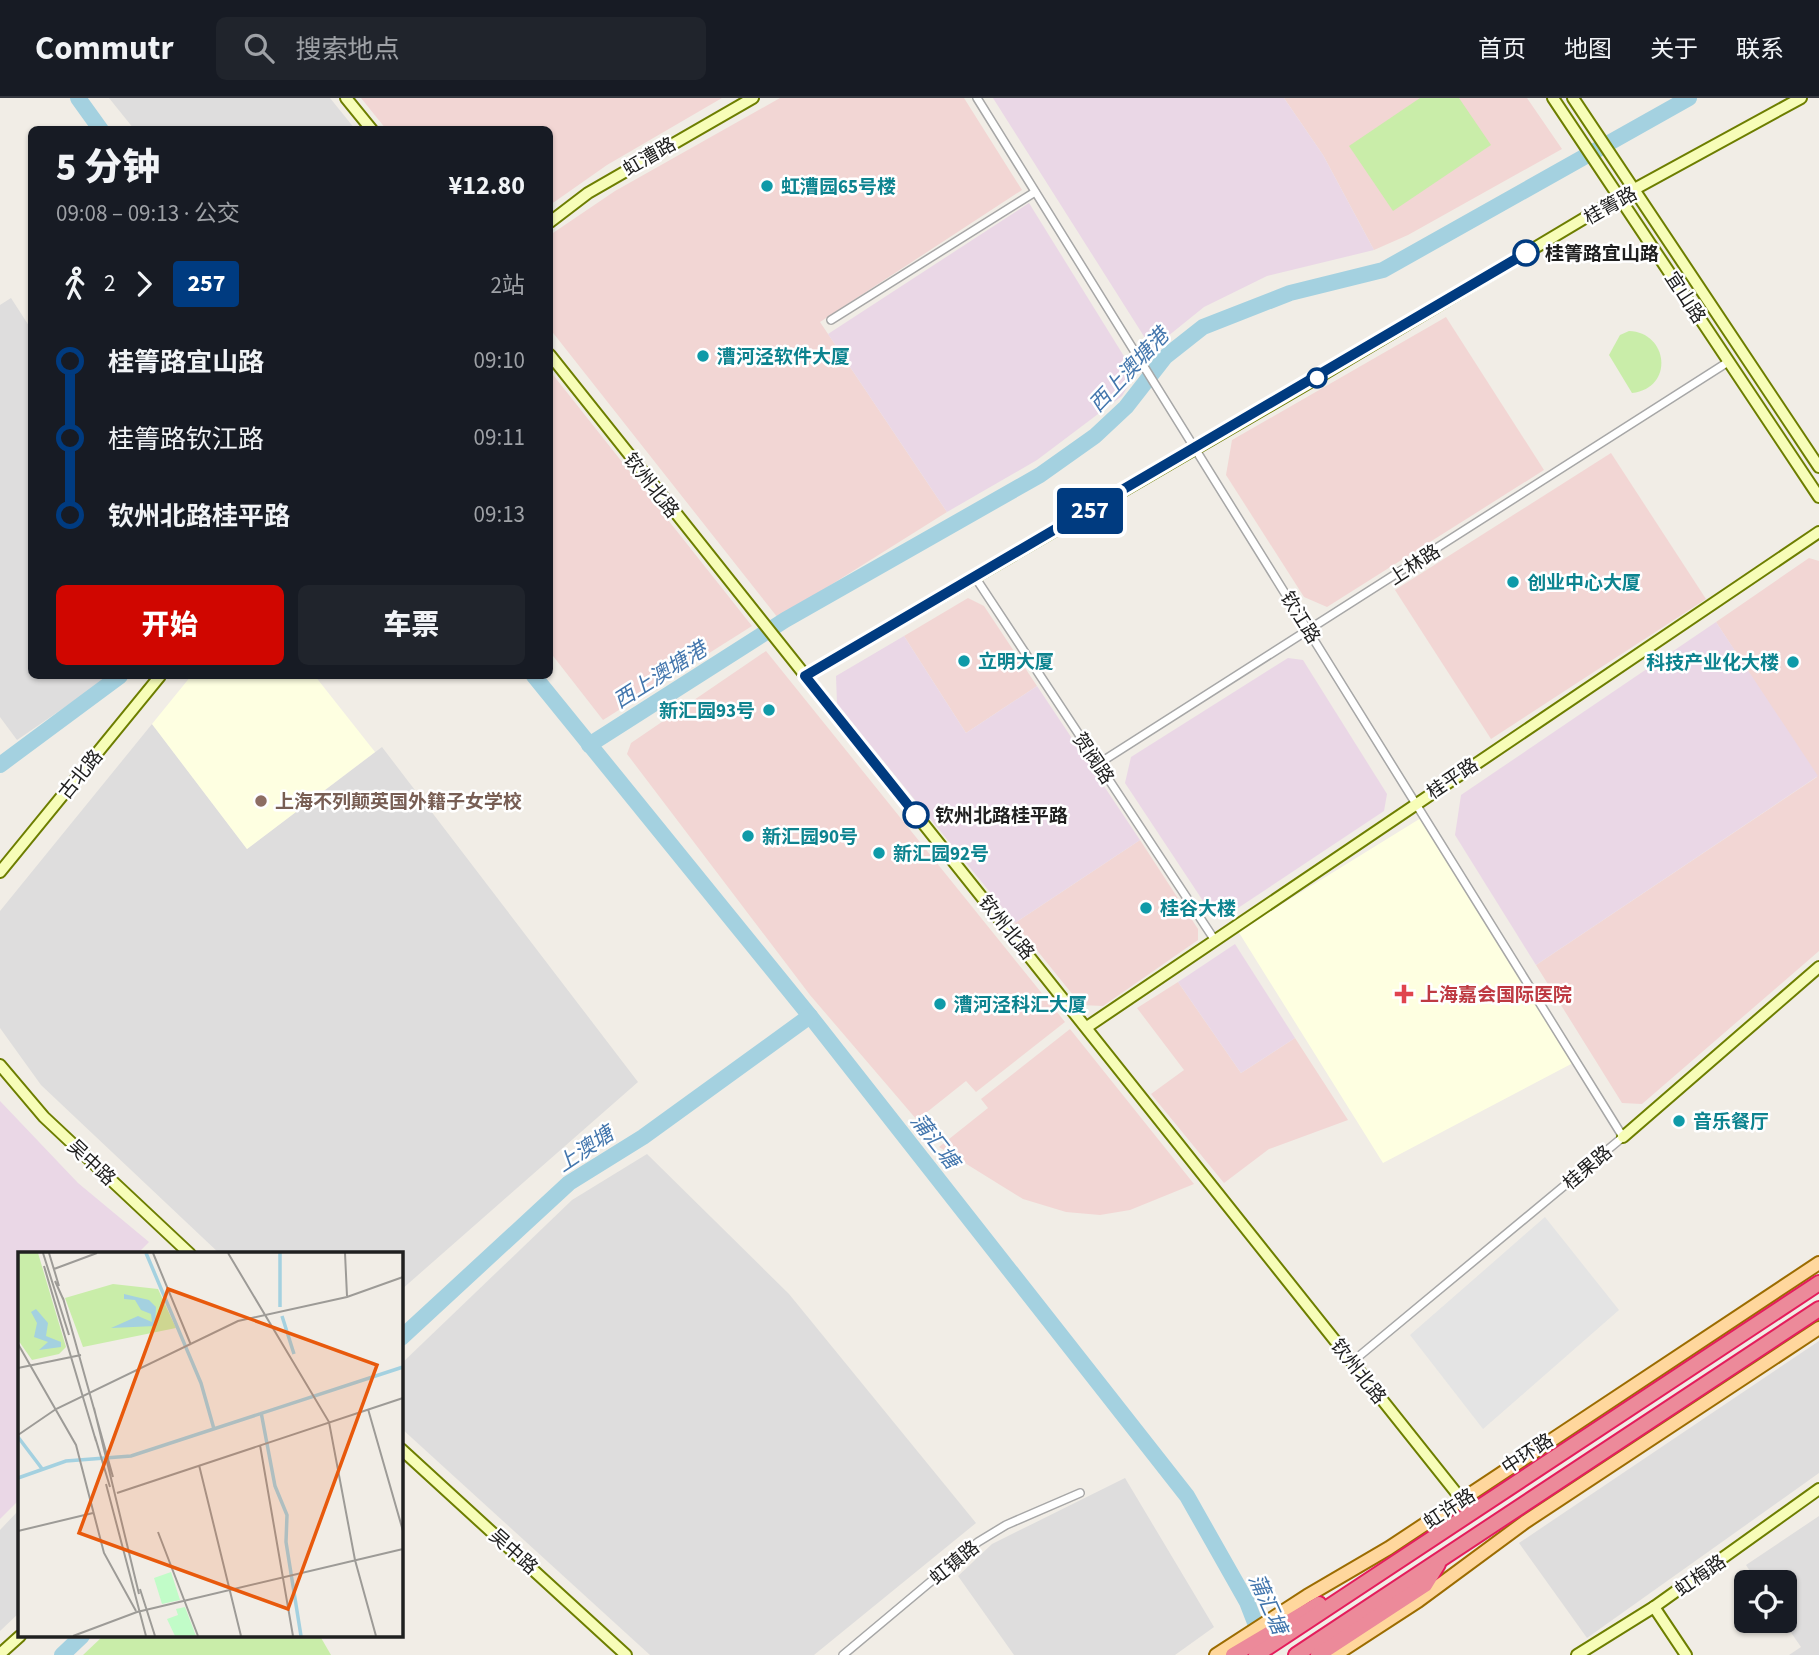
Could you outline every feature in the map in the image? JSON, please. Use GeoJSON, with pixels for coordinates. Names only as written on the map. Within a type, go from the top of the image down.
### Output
{"type":"FeatureCollection","features":[{"type":"Feature","properties":{"kind":"highway","name":"中环路"},"geometry":{"type":"LineString","coordinates":[[1256,1655],[1284,1623],[1380,1573],[1819,1283]]}},
{"type":"Feature","properties":{"kind":"highway"},"geometry":{"type":"LineString","coordinates":[[1297,1654],[1819,1309]]}},
{"type":"Feature","properties":{"kind":"highway"},"geometry":{"type":"LineString","coordinates":[[1318,1655],[1425,1585],[1441,1559]]}},
{"type":"Feature","properties":{"kind":"highway"},"geometry":{"type":"LineString","coordinates":[[1234,1651],[1284,1623]]}},
{"type":"Feature","properties":{"kind":"main road","name":"虹许路"},"geometry":{"type":"LineString","coordinates":[[1284,1623],[1389,1548],[1819,1263]]}},
{"type":"Feature","properties":{"kind":"main road"},"geometry":{"type":"LineString","coordinates":[[1335,1655],[1418,1601],[1525,1522],[1819,1328]]}},
{"type":"Feature","properties":{"kind":"main road"},"geometry":{"type":"LineString","coordinates":[[1216,1655],[1234,1651]]}},
{"type":"Feature","properties":{"kind":"street"},"geometry":{"type":"LineString","coordinates":[[346,98],[369,126]]}},
{"type":"Feature","properties":{"kind":"street","name":"虹漕路"},"geometry":{"type":"LineString","coordinates":[[553,220],[588,193],[754,98]]}},
{"type":"Feature","properties":{"kind":"street","name":"钦江路"},"geometry":{"type":"LineString","coordinates":[[977,98],[1623,1137]]}},
{"type":"Feature","properties":{"kind":"street","name":"宜山路"},"geometry":{"type":"LineString","coordinates":[[1553,98],[1819,497]]}},
{"type":"Feature","properties":{"kind":"street","name":"宜山路"},"geometry":{"type":"LineString","coordinates":[[1573,98],[1637,190],[1819,467]]}},
{"type":"Feature","properties":{"kind":"street","name":"桂箐路"},"geometry":{"type":"LineString","coordinates":[[805,676],[1620,197],[1801,98]]}},
{"type":"Feature","properties":{"kind":"street"},"geometry":{"type":"LineString","coordinates":[[831,320],[1035,192]]}},
{"type":"Feature","properties":{"kind":"street","name":"钦州北路"},"geometry":{"type":"LineString","coordinates":[[553,359],[1462,1500]]}},
{"type":"Feature","properties":{"kind":"street","name":"上林路"},"geometry":{"type":"LineString","coordinates":[[1098,764],[1310,632],[1728,362]]}},
{"type":"Feature","properties":{"kind":"street","name":"桂平路"},"geometry":{"type":"LineString","coordinates":[[1087,1027],[1819,532]]}},
{"type":"Feature","properties":{"kind":"street","name":"贺阀路"},"geometry":{"type":"LineString","coordinates":[[975,578],[1214,939]]}},
{"type":"Feature","properties":{"kind":"street","name":"古北路"},"geometry":{"type":"LineString","coordinates":[[0,872],[158,679]]}},
{"type":"Feature","properties":{"kind":"street","name":"桂果路"},"geometry":{"type":"LineString","coordinates":[[1352,1362],[1623,1137],[1819,967]]}},
{"type":"Feature","properties":{"kind":"street","name":"吴中路"},"geometry":{"type":"LineString","coordinates":[[0,1065],[44,1117],[188,1252]]}},
{"type":"Feature","properties":{"kind":"street","name":"吴中路"},"geometry":{"type":"LineString","coordinates":[[402,1450],[626,1655]]}},
{"type":"Feature","properties":{"kind":"street","name":"虹梅路"},"geometry":{"type":"LineString","coordinates":[[1577,1655],[1654,1607],[1819,1489]]}},
{"type":"Feature","properties":{"kind":"street","name":"虹镇路"},"geometry":{"type":"LineString","coordinates":[[843,1655],[978,1542],[1006,1525],[1080,1493]]}},
{"type":"Feature","properties":{"kind":"street"},"geometry":{"type":"LineString","coordinates":[[1654,1607],[1686,1655]]}},
{"type":"Feature","properties":{"kind":"street"},"geometry":{"type":"LineString","coordinates":[[0,1654],[18,1638]]}},
{"type":"Feature","properties":{"kind":"shaded area"},"geometry":{"type":"Polygon","coordinates":[[[109,98],[330,98],[353,126],[132,126],[109,98]]]}},
{"type":"Feature","properties":{"kind":"shaded area"},"geometry":{"type":"Polygon","coordinates":[[[361,98],[722,98],[607,165],[553,203],[553,126],[384,126],[361,98]]]}},
{"type":"Feature","properties":{"kind":"shaded area"},"geometry":{"type":"Polygon","coordinates":[[[780,98],[964,98],[1022,190],[820,322],[947,512],[778,618],[553,333],[553,233],[615,191],[780,98]]]}},
{"type":"Feature","properties":{"kind":"shaded area"},"geometry":{"type":"Polygon","coordinates":[[[993,98],[1284,98],[1323,155],[1374,250],[1267,276],[1204,307],[1152,349],[993,98]]]}},
{"type":"Feature","properties":{"kind":"shaded area"},"geometry":{"type":"Polygon","coordinates":[[[1284,98],[1527,98],[1562,149],[1408,235],[1374,250],[1323,155],[1284,98]]]}},
{"type":"Feature","properties":{"kind":"shaded area"},"geometry":{"type":"Polygon","coordinates":[[[1029,203],[1135,374],[1122,396],[1037,460],[947,512],[828,334],[1029,203]]]}},
{"type":"Feature","properties":{"kind":"shaded area"},"geometry":{"type":"Polygon","coordinates":[[[11,298],[28,324],[28,679],[106,679],[17,740],[0,717],[0,305],[11,298]]]}},
{"type":"Feature","properties":{"kind":"shaded area"},"geometry":{"type":"Polygon","coordinates":[[[1446,317],[1544,470],[1327,607],[1304,597],[1226,475],[1232,440],[1446,317]]]}},
{"type":"Feature","properties":{"kind":"shaded area"},"geometry":{"type":"Polygon","coordinates":[[[553,375],[752,626],[603,720],[553,656],[553,375]]]}},
{"type":"Feature","properties":{"kind":"shaded area"},"geometry":{"type":"Polygon","coordinates":[[[1611,453],[1706,599],[1491,739],[1395,590],[1611,453]]]}},
{"type":"Feature","properties":{"kind":"shaded area"},"geometry":{"type":"Polygon","coordinates":[[[1809,558],[1819,561],[1819,951],[1642,1104],[1622,1103],[1536,965],[1817,777],[1716,622],[1809,558]]]}},
{"type":"Feature","properties":{"kind":"shaded area"},"geometry":{"type":"Polygon","coordinates":[[[968,598],[984,606],[1037,686],[966,733],[904,636],[968,598]]]}},
{"type":"Feature","properties":{"kind":"shaded area"},"geometry":{"type":"Polygon","coordinates":[[[1716,622],[1818,776],[1536,965],[1455,835],[1461,795],[1716,622]]]}},
{"type":"Feature","properties":{"kind":"shaded area"},"geometry":{"type":"Polygon","coordinates":[[[904,636],[966,733],[1037,686],[1140,840],[1015,923],[837,704],[836,676],[904,636]]]}},
{"type":"Feature","properties":{"kind":"shaded area"},"geometry":{"type":"Polygon","coordinates":[[[766,651],[1065,1022],[976,1092],[966,1081],[917,1120],[810,995],[627,754],[631,743],[766,651]]]}},
{"type":"Feature","properties":{"kind":"shaded area"},"geometry":{"type":"Polygon","coordinates":[[[1288,658],[1303,660],[1387,794],[1384,811],[1232,912],[1209,910],[1125,783],[1131,757],[1288,658]]]}},
{"type":"Feature","properties":{"kind":"shaded area","name":"上海不列颠英国外籍子女学校"},"geometry":{"type":"Polygon","coordinates":[[[189,679],[317,679],[375,752],[247,849],[152,724],[189,679]]]}},
{"type":"Feature","properties":{"kind":"shaded area"},"geometry":{"type":"Polygon","coordinates":[[[152,724],[247,849],[382,747],[638,1082],[402,1289],[402,1252],[218,1252],[41,1085],[0,1028],[0,911],[152,724]]]}},
{"type":"Feature","properties":{"kind":"shaded area","name":"上海嘉会国际医院"},"geometry":{"type":"Polygon","coordinates":[[[1421,818],[1573,1063],[1383,1163],[1238,931],[1421,818]]]}},
{"type":"Feature","properties":{"kind":"shaded area"},"geometry":{"type":"Polygon","coordinates":[[[1140,840],[1198,929],[1198,940],[1103,1006],[1081,1005],[1015,923],[1140,840]]]}},
{"type":"Feature","properties":{"kind":"shaded area"},"geometry":{"type":"Polygon","coordinates":[[[1235,944],[1295,1038],[1241,1073],[1178,982],[1235,944]]]}},
{"type":"Feature","properties":{"kind":"shaded area"},"geometry":{"type":"Polygon","coordinates":[[[1178,982],[1241,1073],[1295,1038],[1348,1120],[1269,1149],[1224,1183],[1151,1094],[1184,1070],[1137,1008],[1178,982]]]}},
{"type":"Feature","properties":{"kind":"shaded area"},"geometry":{"type":"Polygon","coordinates":[[[1070,1029],[1194,1184],[1130,1210],[1100,1215],[1066,1212],[1023,1199],[939,1147],[988,1108],[981,1099],[1070,1029]]]}},
{"type":"Feature","properties":{"kind":"shaded area"},"geometry":{"type":"Polygon","coordinates":[[[0,1101],[78,1183],[149,1242],[139,1252],[18,1252],[18,1501],[0,1519],[0,1101]]]}},
{"type":"Feature","properties":{"kind":"shaded area"},"geometry":{"type":"Polygon","coordinates":[[[647,1154],[789,1294],[976,1523],[814,1655],[650,1655],[402,1429],[402,1363],[572,1200],[647,1154]]]}},
{"type":"Feature","properties":{"kind":"shaded area"},"geometry":{"type":"Polygon","coordinates":[[[1545,1217],[1619,1310],[1483,1429],[1410,1335],[1545,1217]]]}},
{"type":"Feature","properties":{"kind":"shaded area"},"geometry":{"type":"Polygon","coordinates":[[[1819,1341],[1819,1473],[1587,1638],[1519,1543],[1819,1341]]]}},
{"type":"Feature","properties":{"kind":"shaded area"},"geometry":{"type":"Polygon","coordinates":[[[1125,1478],[1214,1627],[1175,1655],[1014,1655],[958,1576],[992,1544],[1125,1478]]]}},
{"type":"Feature","properties":{"kind":"shaded area"},"geometry":{"type":"Polygon","coordinates":[[[18,1511],[18,1614],[0,1631],[0,1530],[18,1511]]]}},
{"type":"Feature","properties":{"kind":"shaded area"},"geometry":{"type":"Polygon","coordinates":[[[1819,1516],[1819,1655],[1789,1655],[1801,1647],[1791,1633],[1797,1633],[1797,1570],[1749,1570],[1746,1565],[1819,1516]]]}},
{"type":"Feature","properties":{"kind":"green space"},"geometry":{"type":"Polygon","coordinates":[[[1420,98],[1459,98],[1491,145],[1393,211],[1349,146],[1420,98]]]}},
{"type":"Feature","properties":{"kind":"green space"},"geometry":{"type":"Polygon","coordinates":[[[1629,331],[1652,340],[1661,361],[1655,381],[1646,389],[1632,393],[1609,355],[1620,335],[1629,331]]]}},
{"type":"Feature","properties":{"kind":"green space"},"geometry":{"type":"Polygon","coordinates":[[[101,1638],[321,1638],[331,1655],[83,1655],[101,1638]]]}},
{"type":"Feature","properties":{"kind":"waterway","name":"蒲汇塘"},"geometry":{"type":"LineString","coordinates":[[78,98],[98,126]]}},
{"type":"Feature","properties":{"kind":"waterway","name":"西上澳塘港"},"geometry":{"type":"LineString","coordinates":[[589,745],[785,620],[1040,475],[1095,436],[1126,407],[1165,357],[1203,327],[1290,293],[1383,270],[1689,98]]}},
{"type":"Feature","properties":{"kind":"waterway"},"geometry":{"type":"LineString","coordinates":[[0,765],[116,679]]}},
{"type":"Feature","properties":{"kind":"waterway","name":"蒲汇塘"},"geometry":{"type":"LineString","coordinates":[[536,679],[810,1016],[1187,1496],[1247,1602],[1263,1643]]}},
{"type":"Feature","properties":{"kind":"waterway","name":"上澳塘"},"geometry":{"type":"LineString","coordinates":[[402,1337],[569,1183],[643,1137],[810,1016]]}},
{"type":"Feature","properties":{"kind":"waterway","name":"上澳塘"},"geometry":{"type":"LineString","coordinates":[[62,1655],[80,1638]]}},
{"type":"Feature","properties":{"kind":"bus line","name":"257"},"geometry":{"type":"LineString","coordinates":[[916,815],[805,676],[1526,253]]}},
{"type":"Feature","properties":{"kind":"place","name":"虹漕园65号楼"},"geometry":{"type":"Point","coordinates":[767,186]}},
{"type":"Feature","properties":{"kind":"place","name":"桂箐路宜山路"},"geometry":{"type":"Point","coordinates":[1526,253]}},
{"type":"Feature","properties":{"kind":"place","name":"漕河泾软件大厦"},"geometry":{"type":"Point","coordinates":[703,356]}},
{"type":"Feature","properties":{"kind":"place","name":"创业中心大厦"},"geometry":{"type":"Point","coordinates":[1513,582]}},
{"type":"Feature","properties":{"kind":"place","name":"立明大厦"},"geometry":{"type":"Point","coordinates":[964,661]}},
{"type":"Feature","properties":{"kind":"place","name":"科技产业化大楼"},"geometry":{"type":"Point","coordinates":[1793,662]}},
{"type":"Feature","properties":{"kind":"place","name":"新汇园93号"},"geometry":{"type":"Point","coordinates":[769,710]}},
{"type":"Feature","properties":{"kind":"place","name":"上海不列颠英国外籍子女学校"},"geometry":{"type":"Point","coordinates":[261,801]}},
{"type":"Feature","properties":{"kind":"place","name":"钦州北路桂平路"},"geometry":{"type":"Point","coordinates":[916,815]}},
{"type":"Feature","properties":{"kind":"place","name":"新汇园90号"},"geometry":{"type":"Point","coordinates":[748,836]}},
{"type":"Feature","properties":{"kind":"place","name":"新汇园92号"},"geometry":{"type":"Point","coordinates":[879,853]}},
{"type":"Feature","properties":{"kind":"place","name":"桂谷大楼"},"geometry":{"type":"Point","coordinates":[1146,908]}},
{"type":"Feature","properties":{"kind":"place","name":"上海嘉会国际医院"},"geometry":{"type":"Point","coordinates":[1404,994]}},
{"type":"Feature","properties":{"kind":"place","name":"漕河泾科汇大厦"},"geometry":{"type":"Point","coordinates":[940,1004]}},
{"type":"Feature","properties":{"kind":"place","name":"音乐餐厅"},"geometry":{"type":"Point","coordinates":[1679,1121]}}]}
